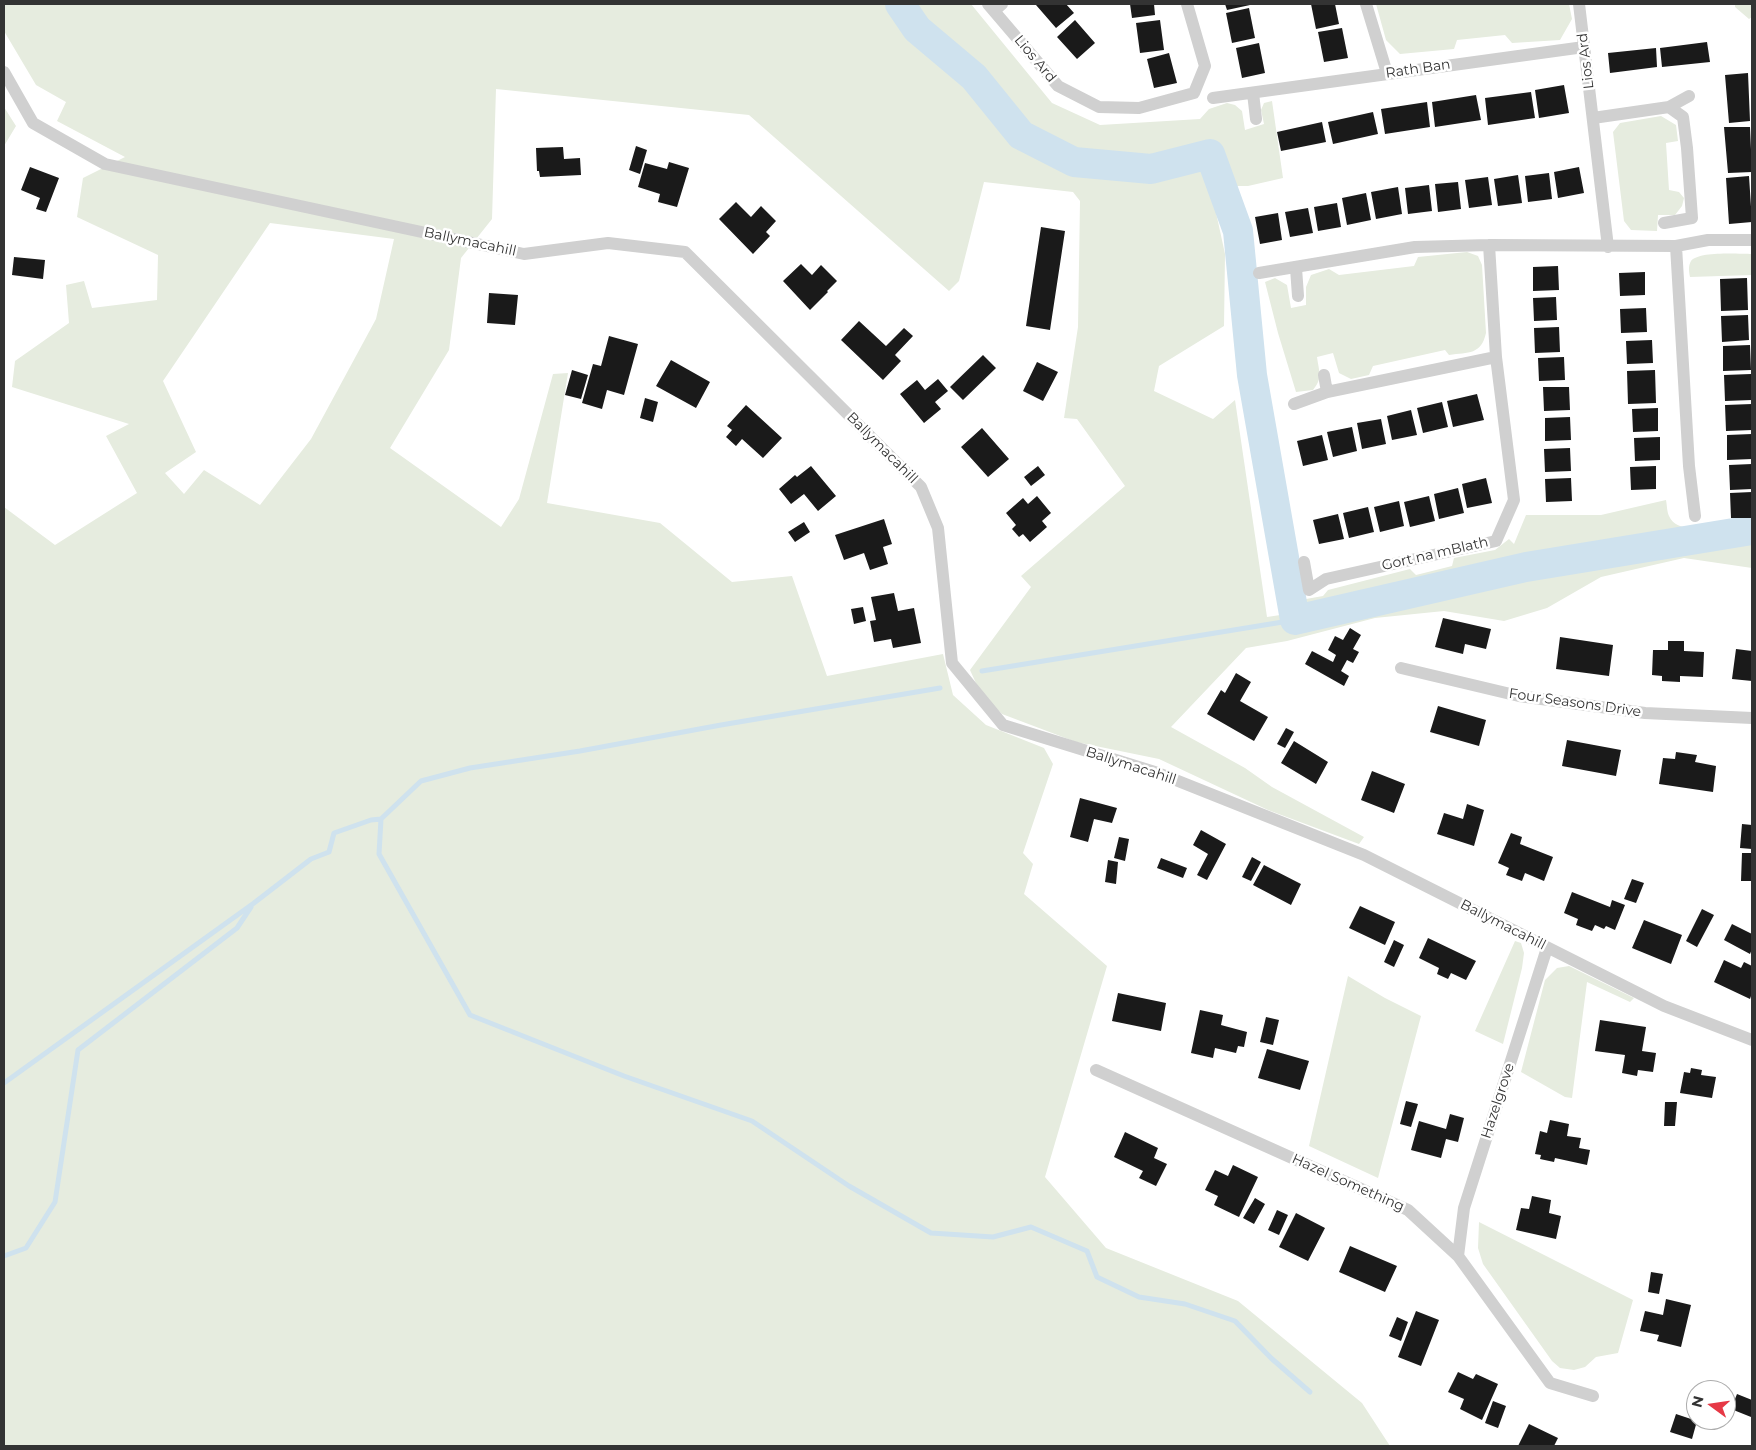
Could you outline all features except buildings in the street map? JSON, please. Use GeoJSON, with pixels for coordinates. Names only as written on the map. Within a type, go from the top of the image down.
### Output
{"type":"FeatureCollection","features":[{"type":"Feature","properties":{"kind":"street","name":"Lios Ard"},"geometry":{"type":"LineString","coordinates":[[995,6],[1058,86],[1099,107],[1139,108],[1194,93],[1205,66],[1187,4]]}},
{"type":"Feature","properties":{"kind":"street"},"geometry":{"type":"LineString","coordinates":[[1366,4],[1387,73]]}},
{"type":"Feature","properties":{"kind":"street","name":"Lios Ard"},"geometry":{"type":"LineString","coordinates":[[1579,4],[1593,118]]}},
{"type":"Feature","properties":{"kind":"street","name":"Rath Ban"},"geometry":{"type":"LineString","coordinates":[[1213,98],[1584,47]]}},
{"type":"Feature","properties":{"kind":"street","name":"Ballymacahill"},"geometry":{"type":"LineString","coordinates":[[4,72],[32,122],[105,164],[524,254],[608,244],[685,252],[921,487],[938,528],[952,663],[1003,725],[1158,773],[1364,855],[1664,1006],[1752,1040]]}},
{"type":"Feature","properties":{"kind":"street"},"geometry":{"type":"LineString","coordinates":[[1253,93],[1256,119]]}},
{"type":"Feature","properties":{"kind":"street"},"geometry":{"type":"LineString","coordinates":[[1608,247],[1593,118],[1669,107],[1689,96]]}},
{"type":"Feature","properties":{"kind":"street"},"geometry":{"type":"LineString","coordinates":[[1664,223],[1692,218],[1683,117],[1669,107]]}},
{"type":"Feature","properties":{"kind":"street"},"geometry":{"type":"LineString","coordinates":[[1259,273],[1415,247],[1676,246],[1708,240],[1752,240]]}},
{"type":"Feature","properties":{"kind":"street","name":"Gort na mBlath"},"geometry":{"type":"LineString","coordinates":[[1304,562],[1309,590],[1326,579],[1496,541],[1514,500],[1496,357],[1489,246]]}},
{"type":"Feature","properties":{"kind":"street"},"geometry":{"type":"LineString","coordinates":[[1676,246],[1689,466],[1695,516]]}},
{"type":"Feature","properties":{"kind":"street"},"geometry":{"type":"LineString","coordinates":[[1296,268],[1298,296]]}},
{"type":"Feature","properties":{"kind":"street"},"geometry":{"type":"LineString","coordinates":[[1294,404],[1326,392],[1496,357]]}},
{"type":"Feature","properties":{"kind":"street"},"geometry":{"type":"LineString","coordinates":[[1324,376],[1326,392]]}},
{"type":"Feature","properties":{"kind":"street","name":"Four Seasons Drive"},"geometry":{"type":"LineString","coordinates":[[1401,668],[1519,696],[1645,713],[1752,718]]}},
{"type":"Feature","properties":{"kind":"street","name":"Hazelgrove"},"geometry":{"type":"LineString","coordinates":[[1458,1256],[1464,1208],[1547,948]]}},
{"type":"Feature","properties":{"kind":"street","name":"Hazel Something"},"geometry":{"type":"LineString","coordinates":[[1096,1070],[1408,1210],[1458,1256],[1550,1383],[1593,1396]]}},
{"type":"Feature","properties":{"kind":"shaded area"},"geometry":{"type":"Polygon","coordinates":[[[4,4],[971,4],[1052,103],[1100,125],[1200,119],[1209,109],[1227,103],[1235,105],[1242,111],[1245,130],[1264,124],[1261,110],[1264,103],[1272,101],[1283,178],[1248,186],[1232,186],[1228,166],[1207,171],[1225,254],[1224,326],[1159,366],[1154,391],[1213,419],[1235,400],[1267,617],[1606,552],[1300,607],[1291,552],[1295,552],[1306,599],[1323,596],[1328,590],[1410,569],[1416,575],[1452,566],[1454,558],[1495,550],[1509,539],[1514,544],[1526,515],[1601,515],[1666,500],[1669,516],[1672,521],[1682,527],[1700,527],[1711,524],[1716,531],[1752,524],[1752,568],[1684,558],[1601,577],[1547,608],[1504,621],[1444,611],[1375,618],[1287,641],[1246,648],[1171,727],[1245,768],[1272,787],[1364,837],[1359,844],[1268,810],[1159,759],[1076,742],[1002,714],[980,692],[970,670],[1031,587],[1021,576],[1125,486],[1077,419],[1064,418],[1078,327],[1080,201],[1073,192],[984,182],[959,281],[949,291],[749,115],[496,89],[492,219],[461,258],[449,350],[390,448],[501,527],[519,499],[553,374],[568,373],[547,503],[660,523],[732,582],[792,576],[827,676],[943,654],[953,695],[986,725],[1044,748],[1053,764],[1023,853],[1033,864],[1024,894],[1107,966],[1045,1177],[1106,1248],[1238,1301],[1362,1403],[1390,1446],[4,1446],[4,507],[55,545],[137,493],[106,436],[129,424],[12,387],[15,361],[69,323],[66,285],[84,281],[92,308],[157,300],[158,255],[77,217],[83,178],[125,157],[57,121],[66,102],[36,85],[4,31],[4,4]],[[270,223],[163,381],[196,452],[165,473],[184,494],[204,470],[260,505],[311,439],[376,319],[394,239],[270,223]]]}},
{"type":"Feature","properties":{"kind":"shaded area"},"geometry":{"type":"Polygon","coordinates":[[[1376,4],[1569,4],[1572,19],[1560,40],[1512,43],[1505,35],[1457,40],[1454,49],[1400,54],[1386,40],[1376,4]]]}},
{"type":"Feature","properties":{"kind":"shaded area"},"geometry":{"type":"Polygon","coordinates":[[[1735,4],[1752,4],[1752,17],[1749,19],[1735,7],[1735,4]]]}},
{"type":"Feature","properties":{"kind":"shaded area"},"geometry":{"type":"Polygon","coordinates":[[[4,107],[16,126],[4,146],[4,107]]]}},
{"type":"Feature","properties":{"kind":"shaded area"},"geometry":{"type":"Polygon","coordinates":[[[1661,116],[1676,125],[1678,141],[1666,143],[1669,190],[1679,192],[1684,198],[1682,206],[1675,215],[1658,215],[1657,231],[1631,230],[1624,221],[1613,132],[1620,123],[1661,116]]]}},
{"type":"Feature","properties":{"kind":"shaded area"},"geometry":{"type":"Polygon","coordinates":[[[1467,252],[1478,256],[1482,265],[1486,333],[1484,340],[1477,349],[1468,353],[1449,355],[1445,350],[1373,366],[1369,375],[1351,379],[1339,373],[1333,353],[1317,357],[1319,378],[1313,390],[1296,392],[1265,282],[1275,278],[1287,285],[1291,308],[1306,305],[1306,287],[1311,275],[1329,269],[1339,275],[1414,266],[1418,257],[1467,252]]]}},
{"type":"Feature","properties":{"kind":"shaded area"},"geometry":{"type":"Polygon","coordinates":[[[1710,254],[1752,254],[1752,275],[1690,277],[1689,265],[1695,258],[1710,254]]]}},
{"type":"Feature","properties":{"kind":"shaded area"},"geometry":{"type":"Polygon","coordinates":[[[1515,941],[1521,943],[1524,953],[1503,1044],[1475,1031],[1515,941]]]}},
{"type":"Feature","properties":{"kind":"shaded area"},"geometry":{"type":"Polygon","coordinates":[[[1569,966],[1634,998],[1630,1002],[1587,982],[1572,1098],[1565,1097],[1521,1072],[1545,980],[1557,968],[1569,966]]]}},
{"type":"Feature","properties":{"kind":"shaded area"},"geometry":{"type":"Polygon","coordinates":[[[1348,976],[1385,998],[1421,1016],[1378,1178],[1309,1146],[1348,976]]]}},
{"type":"Feature","properties":{"kind":"shaded area"},"geometry":{"type":"Polygon","coordinates":[[[1479,1222],[1633,1300],[1618,1353],[1596,1357],[1585,1367],[1574,1370],[1560,1368],[1552,1361],[1483,1264],[1478,1248],[1479,1222]]]}},
{"type":"Feature","properties":{"kind":"waterway"},"geometry":{"type":"LineString","coordinates":[[900,4],[917,29],[974,77],[1021,135],[1074,162],[1151,169],[1210,154],[1238,231],[1252,375],[1295,620],[1526,567],[1752,530]]}},
{"type":"Feature","properties":{"kind":"waterway"},"geometry":{"type":"LineString","coordinates":[[982,671],[1295,620]]}},
{"type":"Feature","properties":{"kind":"waterway"},"geometry":{"type":"LineString","coordinates":[[940,688],[580,751],[470,768],[421,781],[381,819],[379,854],[470,1015],[624,1076],[752,1121],[849,1186],[931,1233],[993,1237],[1031,1227],[1087,1251],[1097,1277],[1139,1297],[1185,1304],[1235,1321],[1271,1358],[1310,1392]]}},
{"type":"Feature","properties":{"kind":"waterway"},"geometry":{"type":"LineString","coordinates":[[4,1083],[254,903],[311,859],[329,852],[334,833],[371,820],[381,819]]}},
{"type":"Feature","properties":{"kind":"waterway"},"geometry":{"type":"LineString","coordinates":[[4,1256],[26,1248],[55,1202],[78,1050],[237,928],[251,907]]}}]}
